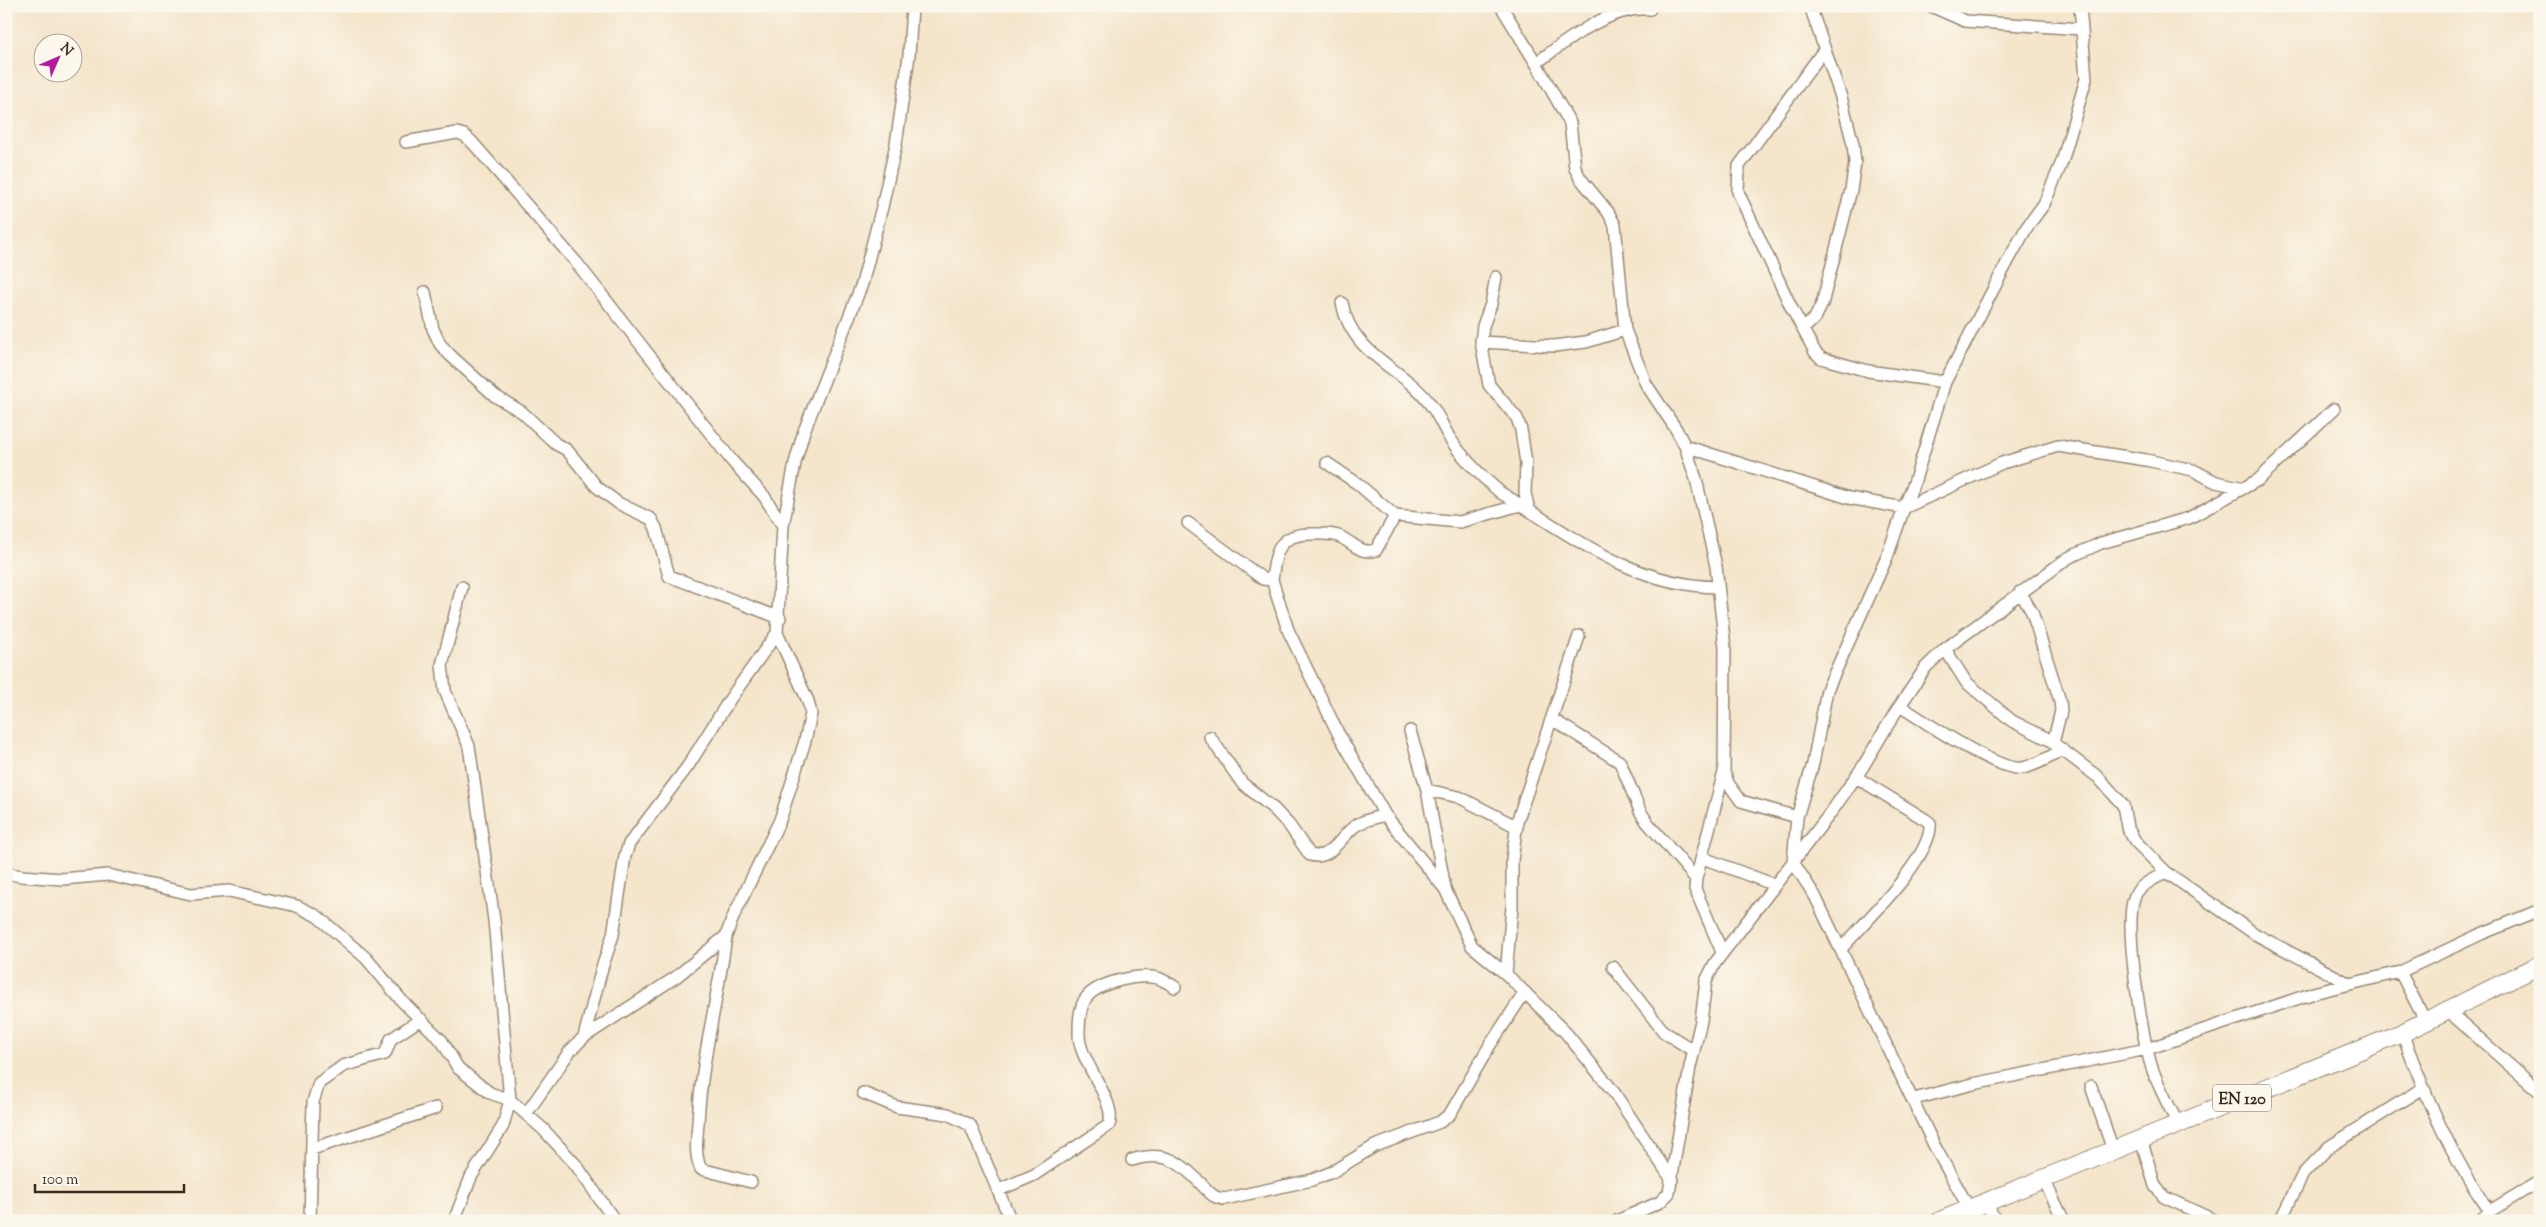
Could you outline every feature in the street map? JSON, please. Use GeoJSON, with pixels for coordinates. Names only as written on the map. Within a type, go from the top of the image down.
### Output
{"type":"FeatureCollection","features":[{"type":"Feature","properties":{"kind":"main road","name":"EN 120"},"geometry":{"type":"LineString","coordinates":[[1940,1221],[2402,1033],[2540,965]]}},
{"type":"Feature","properties":{"kind":"street"},"geometry":{"type":"LineString","coordinates":[[584,1037],[602,968],[613,935],[625,856],[630,844],[688,766],[730,699],[777,633],[780,618],[784,526],[795,463],[804,431],[862,284],[882,208],[896,144],[909,56],[912,6]]}},
{"type":"Feature","properties":{"kind":"street"},"geometry":{"type":"LineString","coordinates":[[1501,6],[1570,123],[1575,168],[1580,178],[1608,212],[1615,225],[1625,330],[1646,384],[1685,446],[1696,479],[1716,566],[1725,648],[1724,772],[1696,879],[1697,895],[1722,952]]}},
{"type":"Feature","properties":{"kind":"street"},"geometry":{"type":"LineString","coordinates":[[1608,6],[1608,19]]}},
{"type":"Feature","properties":{"kind":"street"},"geometry":{"type":"LineString","coordinates":[[1803,329],[1815,318],[1822,304],[1854,174],[1853,144],[1841,97],[1810,6]]}},
{"type":"Feature","properties":{"kind":"street"},"geometry":{"type":"LineString","coordinates":[[1931,6],[1965,21],[2082,29]]}},
{"type":"Feature","properties":{"kind":"street"},"geometry":{"type":"LineString","coordinates":[[1970,1210],[1935,1147],[1914,1099],[1815,896],[1793,862],[1797,817],[1813,764],[1827,690],[1887,557],[1915,480],[1946,382],[2008,260],[2027,227],[2044,204],[2062,162],[2086,79],[2080,6]]}},
{"type":"Feature","properties":{"kind":"street"},"geometry":{"type":"LineString","coordinates":[[1536,63],[1582,31],[1629,10],[1650,10]]}},
{"type":"Feature","properties":{"kind":"street"},"geometry":{"type":"LineString","coordinates":[[1824,50],[1743,161],[1737,175],[1738,192],[1766,256],[1814,352],[1821,358],[1831,362],[1904,378],[1946,382]]}},
{"type":"Feature","properties":{"kind":"street"},"geometry":{"type":"LineString","coordinates":[[406,142],[457,133],[464,135],[472,142],[576,262],[732,461],[764,496],[784,526]]}},
{"type":"Feature","properties":{"kind":"street"},"geometry":{"type":"LineString","coordinates":[[1496,277],[1492,304],[1483,326],[1481,342],[1490,385],[1517,418],[1521,430],[1526,463],[1524,507]]}},
{"type":"Feature","properties":{"kind":"street"},"geometry":{"type":"LineString","coordinates":[[425,292],[433,329],[440,344],[450,355],[495,396],[522,412],[556,444],[567,450],[597,487],[618,503],[651,519],[656,528],[669,576],[780,618]]}},
{"type":"Feature","properties":{"kind":"street"},"geometry":{"type":"LineString","coordinates":[[1342,303],[1345,318],[1362,345],[1403,378],[1430,404],[1455,446],[1487,481],[1524,507],[1626,568],[1672,583],[1718,587]]}},
{"type":"Feature","properties":{"kind":"street"},"geometry":{"type":"LineString","coordinates":[[1481,342],[1554,346],[1586,342],[1625,330]]}},
{"type":"Feature","properties":{"kind":"street"},"geometry":{"type":"LineString","coordinates":[[1617,1221],[1660,1202],[1669,1193],[1701,1021],[1706,981],[1722,952],[1793,862],[1856,777],[1926,667],[1945,649],[2068,558],[2100,544],[2189,518],[2244,488],[2272,468],[2334,409]]}},
{"type":"Feature","properties":{"kind":"street"},"geometry":{"type":"LineString","coordinates":[[1685,446],[1849,498],[1904,508],[2002,463],[2058,446],[2146,460],[2193,470],[2216,482],[2244,488]]}},
{"type":"Feature","properties":{"kind":"street"},"geometry":{"type":"LineString","coordinates":[[1327,463],[1358,484],[1394,516],[1460,522],[1524,507]]}},
{"type":"Feature","properties":{"kind":"street"},"geometry":{"type":"LineString","coordinates":[[1394,516],[1376,550],[1370,552],[1356,548],[1335,535],[1298,534],[1284,540],[1275,557],[1272,580],[1288,630],[1338,733],[1385,815],[1445,889],[1472,946],[1506,974],[1566,1033],[1613,1091],[1672,1180]]}},
{"type":"Feature","properties":{"kind":"street"},"geometry":{"type":"LineString","coordinates":[[1188,523],[1263,579],[1272,580]]}},
{"type":"Feature","properties":{"kind":"street"},"geometry":{"type":"LineString","coordinates":[[454,1221],[471,1177],[503,1126],[510,1100],[494,920],[469,746],[445,692],[442,665],[462,587]]}},
{"type":"Feature","properties":{"kind":"street"},"geometry":{"type":"LineString","coordinates":[[2020,592],[2032,612],[2060,701],[2058,726],[2052,741]]}},
{"type":"Feature","properties":{"kind":"street"},"geometry":{"type":"LineString","coordinates":[[751,1182],[701,1169],[697,1160],[699,1107],[704,1053],[721,975],[726,936],[734,915],[780,820],[805,741],[811,714],[808,701],[777,633]]}},
{"type":"Feature","properties":{"kind":"street"},"geometry":{"type":"LineString","coordinates":[[1506,974],[1512,907],[1512,860],[1516,827],[1579,636]]}},
{"type":"Feature","properties":{"kind":"street"},"geometry":{"type":"LineString","coordinates":[[1945,649],[1966,682],[2012,721],[2052,741],[2061,751],[2098,777],[2123,805],[2127,826],[2135,841],[2166,872],[2256,934],[2348,984]]}},
{"type":"Feature","properties":{"kind":"street"},"geometry":{"type":"LineString","coordinates":[[1900,706],[1983,755],[2015,768],[2035,764],[2061,751]]}},
{"type":"Feature","properties":{"kind":"street"},"geometry":{"type":"LineString","coordinates":[[1552,719],[1620,762],[1640,811],[1647,822],[1696,879]]}},
{"type":"Feature","properties":{"kind":"street"},"geometry":{"type":"LineString","coordinates":[[1410,731],[1427,790],[1445,889]]}},
{"type":"Feature","properties":{"kind":"street"},"geometry":{"type":"LineString","coordinates":[[1210,736],[1242,783],[1274,809],[1289,825],[1310,855],[1322,855],[1332,850],[1354,827],[1385,815]]}},
{"type":"Feature","properties":{"kind":"street"},"geometry":{"type":"LineString","coordinates":[[1724,772],[1728,783],[1741,801]]}},
{"type":"Feature","properties":{"kind":"street"},"geometry":{"type":"LineString","coordinates":[[1840,949],[1900,883],[1916,859],[1931,828],[1930,823],[1926,820],[1856,777]]}},
{"type":"Feature","properties":{"kind":"street"},"geometry":{"type":"LineString","coordinates":[[1427,790],[1460,797],[1516,827]]}},
{"type":"Feature","properties":{"kind":"street"},"geometry":{"type":"LineString","coordinates":[[1716,804],[1741,801],[1797,817]]}},
{"type":"Feature","properties":{"kind":"street"},"geometry":{"type":"LineString","coordinates":[[1703,858],[1775,885]]}},
{"type":"Feature","properties":{"kind":"street"},"geometry":{"type":"LineString","coordinates":[[2166,872],[2140,888],[2134,897],[2130,915],[2136,980],[2147,1048],[2153,1070],[2178,1124]]}},
{"type":"Feature","properties":{"kind":"street"},"geometry":{"type":"LineString","coordinates":[[6,873],[62,879],[108,876],[191,894],[229,891],[297,906],[317,916],[366,958],[402,1001],[442,1041],[458,1068],[490,1093],[510,1100],[576,1164],[615,1221]]}},
{"type":"Feature","properties":{"kind":"street"},"geometry":{"type":"LineString","coordinates":[[1914,1099],[1974,1084],[2147,1048],[2317,992],[2400,972],[2482,934],[2540,910]]}},
{"type":"Feature","properties":{"kind":"street"},"geometry":{"type":"LineString","coordinates":[[526,1114],[570,1051],[584,1037],[676,976],[726,936]]}},
{"type":"Feature","properties":{"kind":"street"},"geometry":{"type":"LineString","coordinates":[[1612,967],[1664,1032],[1694,1052]]}},
{"type":"Feature","properties":{"kind":"street"},"geometry":{"type":"LineString","coordinates":[[2400,972],[2426,1022]]}},
{"type":"Feature","properties":{"kind":"street"},"geometry":{"type":"LineString","coordinates":[[999,1190],[1034,1175],[1109,1125],[1111,1111],[1080,1045],[1081,1006],[1086,997],[1102,985],[1125,980],[1157,978],[1175,987]]}},
{"type":"Feature","properties":{"kind":"street"},"geometry":{"type":"LineString","coordinates":[[1132,1160],[1150,1155],[1161,1156],[1187,1170],[1210,1194],[1224,1199],[1312,1180],[1332,1172],[1375,1146],[1440,1122],[1450,1114],[1490,1044],[1525,992]]}},
{"type":"Feature","properties":{"kind":"street"},"geometry":{"type":"LineString","coordinates":[[2448,1011],[2540,1092]]}},
{"type":"Feature","properties":{"kind":"street"},"geometry":{"type":"LineString","coordinates":[[310,1221],[312,1102],[319,1083],[343,1066],[385,1054],[391,1039],[421,1019]]}},
{"type":"Feature","properties":{"kind":"street"},"geometry":{"type":"LineString","coordinates":[[2402,1033],[2423,1088],[2453,1154],[2490,1211]]}},
{"type":"Feature","properties":{"kind":"street"},"geometry":{"type":"LineString","coordinates":[[2090,1086],[2114,1150]]}},
{"type":"Feature","properties":{"kind":"street"},"geometry":{"type":"LineString","coordinates":[[2280,1221],[2303,1174],[2329,1147],[2423,1088]]}},
{"type":"Feature","properties":{"kind":"street"},"geometry":{"type":"LineString","coordinates":[[863,1093],[897,1107],[948,1114],[970,1125],[1011,1221]]}},
{"type":"Feature","properties":{"kind":"street"},"geometry":{"type":"LineString","coordinates":[[312,1149],[436,1108]]}},
{"type":"Feature","properties":{"kind":"street"},"geometry":{"type":"LineString","coordinates":[[2141,1139],[2156,1186],[2164,1197],[2216,1221]]}},
{"type":"Feature","properties":{"kind":"street"},"geometry":{"type":"LineString","coordinates":[[2043,1178],[2064,1221]]}},
{"type":"Feature","properties":{"kind":"street"},"geometry":{"type":"LineString","coordinates":[[2480,1221],[2490,1211],[2540,1181]]}},
{"type":"Feature","properties":{"kind":"street"},"geometry":{"type":"LineString","coordinates":[[1987,1203],[1994,1221]]}}]}
